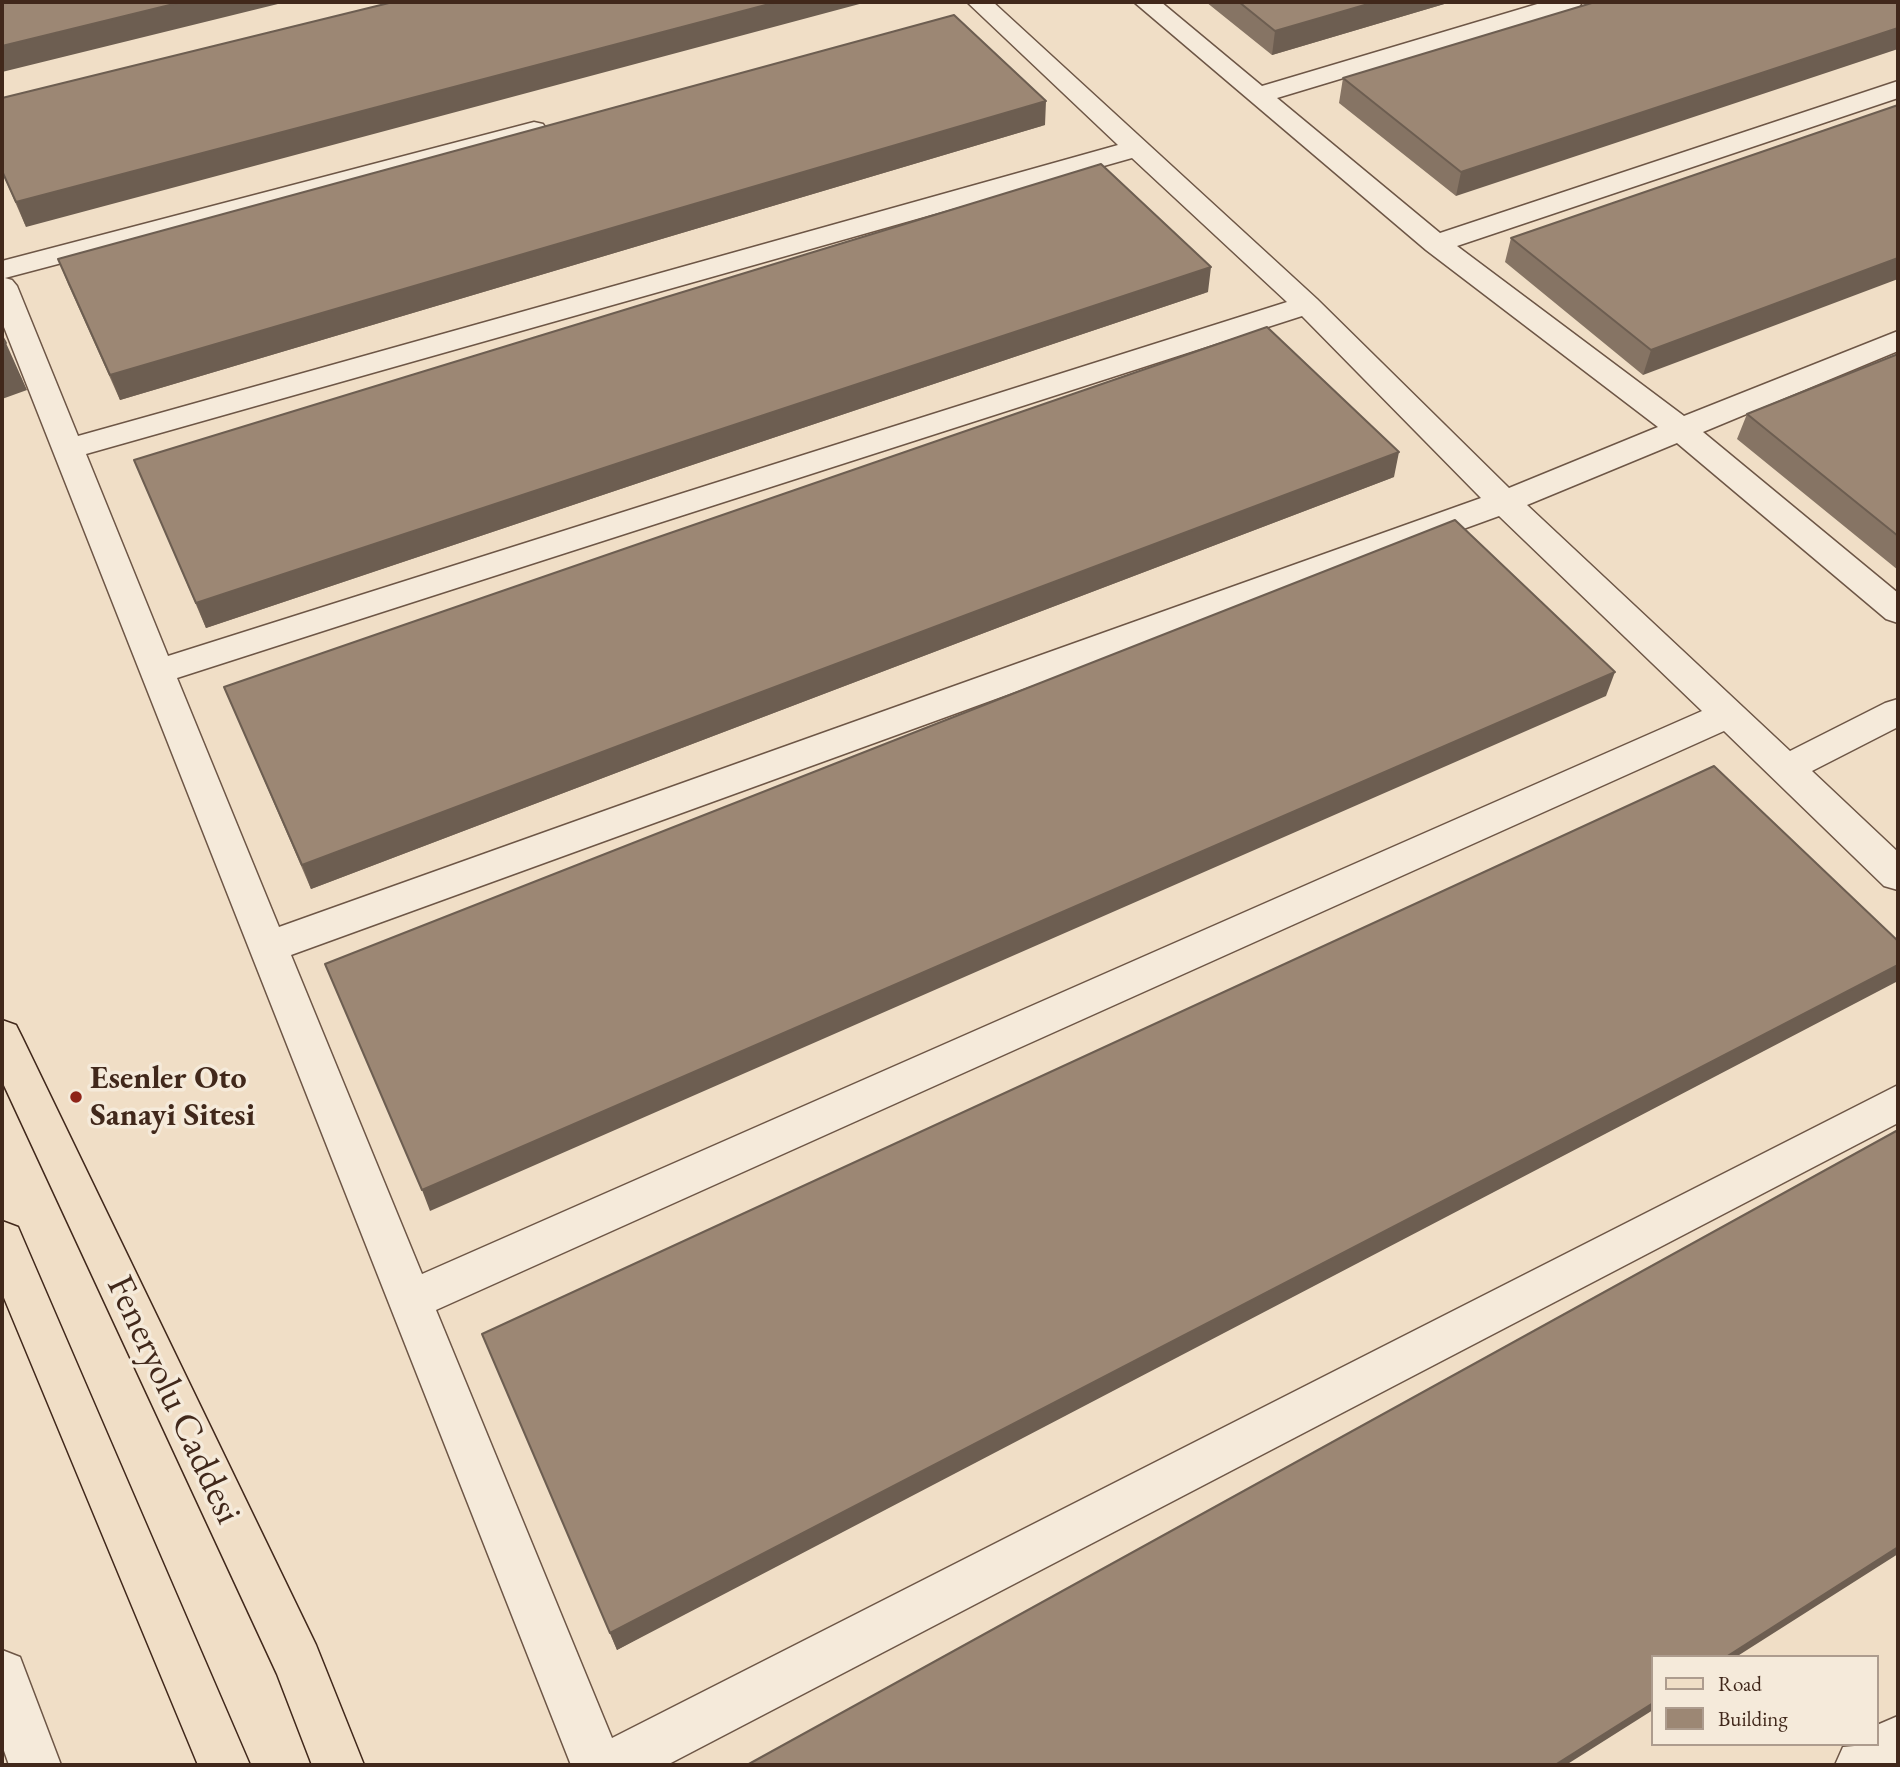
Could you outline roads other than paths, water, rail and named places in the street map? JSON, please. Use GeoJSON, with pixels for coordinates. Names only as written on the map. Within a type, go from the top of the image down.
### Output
{"type":"FeatureCollection","features":[{"type":"Feature","properties":{"kind":"main road","name":"Feneryolu Caddesi"},"geometry":{"type":"LineString","coordinates":[[2,1037],[298,1663],[338,1765]]}},
{"type":"Feature","properties":{"kind":"main road"},"geometry":{"type":"LineString","coordinates":[[2,1241],[224,1765]]}},
{"type":"Feature","properties":{"kind":"street"},"geometry":{"type":"LineString","coordinates":[[1146,2],[1436,244],[1679,428],[1898,611]]}},
{"type":"Feature","properties":{"kind":"street"},"geometry":{"type":"LineString","coordinates":[[1258,95],[1570,2]]}},
{"type":"Feature","properties":{"kind":"street"},"geometry":{"type":"LineString","coordinates":[[976,10],[1137,148],[1307,305],[1504,502],[1727,715],[1893,862]]}},
{"type":"Feature","properties":{"kind":"street"},"geometry":{"type":"LineString","coordinates":[[1436,244],[1898,89]]}},
{"type":"Feature","properties":{"kind":"street"},"geometry":{"type":"LineString","coordinates":[[2,270],[556,124]]}},
{"type":"Feature","properties":{"kind":"street"},"geometry":{"type":"LineString","coordinates":[[67,449],[1137,148]]}},
{"type":"Feature","properties":{"kind":"street"},"geometry":{"type":"LineString","coordinates":[[2,286],[597,1765]]}},
{"type":"Feature","properties":{"kind":"street"},"geometry":{"type":"LineString","coordinates":[[157,672],[1307,305]]}},
{"type":"Feature","properties":{"kind":"street"},"geometry":{"type":"LineString","coordinates":[[268,947],[1504,502],[1898,340]]}},
{"type":"Feature","properties":{"kind":"street"},"geometry":{"type":"LineString","coordinates":[[1785,769],[1898,712]]}},
{"type":"Feature","properties":{"kind":"street"},"geometry":{"type":"LineString","coordinates":[[410,1300],[1727,715]]}},
{"type":"Feature","properties":{"kind":"street"},"geometry":{"type":"LineString","coordinates":[[614,1765],[1898,1103]]}},
{"type":"Feature","properties":{"kind":"street"},"geometry":{"type":"LineString","coordinates":[[2,1675],[35,1765]]}},
{"type":"Feature","properties":{"kind":"street"},"geometry":{"type":"LineString","coordinates":[[1861,1765],[1898,1742]]}},
{"type":"Feature","properties":{"kind":"place","name":"Esenler Oto Sanayi Sitesi"},"geometry":{"type":"Point","coordinates":[76,1097]}}]}
